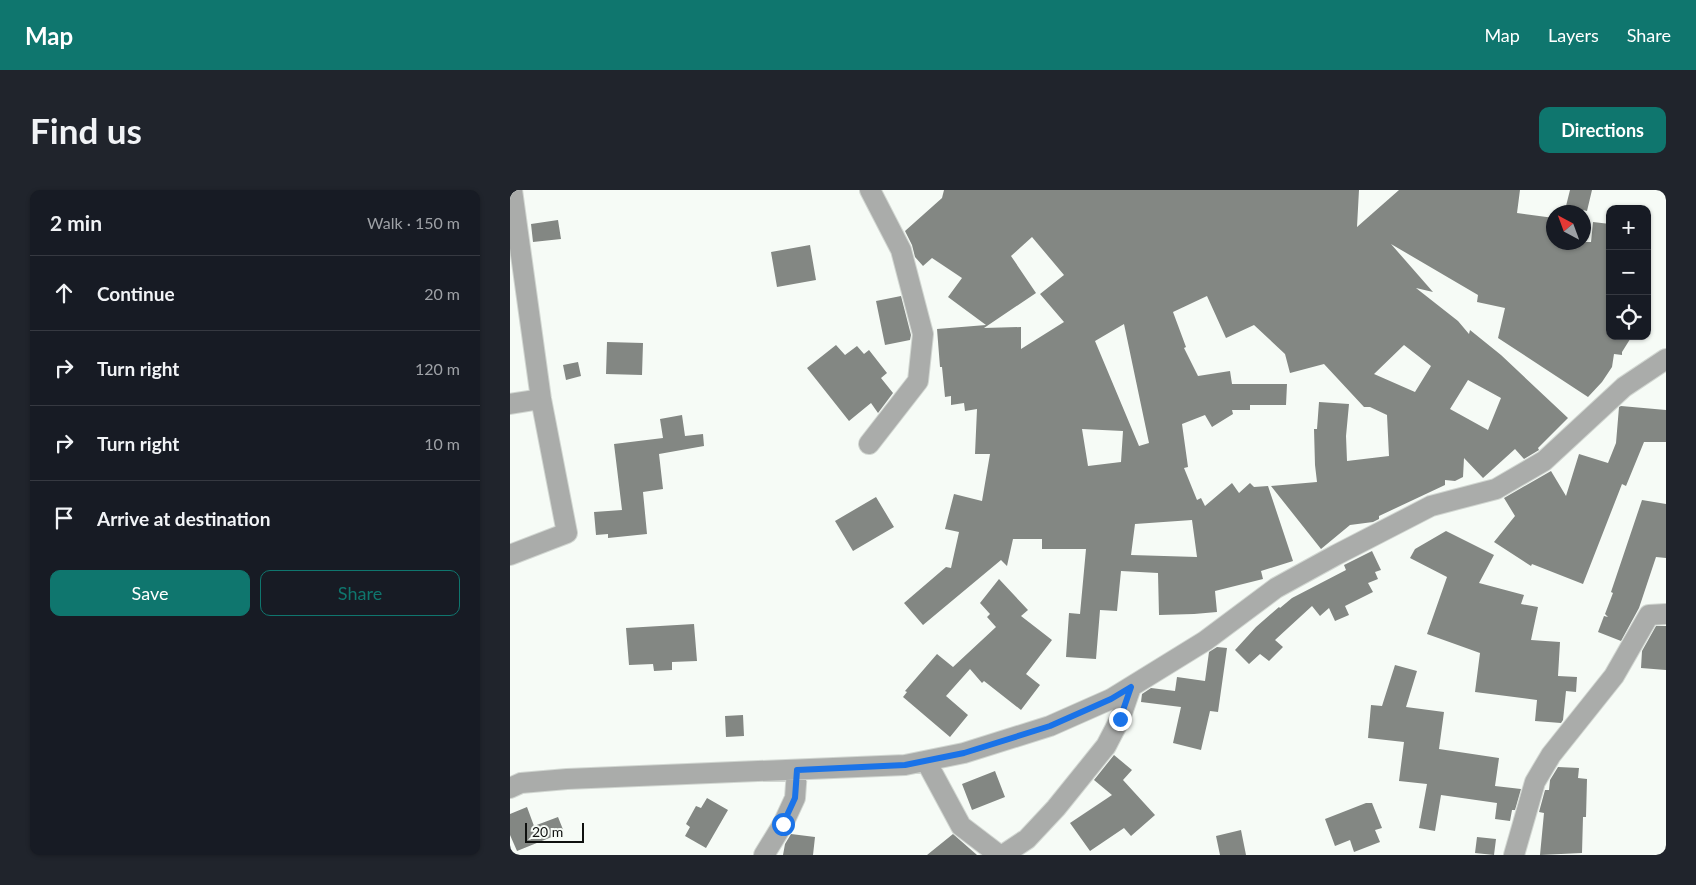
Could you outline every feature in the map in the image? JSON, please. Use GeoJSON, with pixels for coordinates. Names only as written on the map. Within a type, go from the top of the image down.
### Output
{"type":"FeatureCollection","features":[{"type":"Feature","properties":{"kind":"street"},"geometry":{"type":"LineString","coordinates":[[510,555],[567,533],[541,399],[512,190]]}},
{"type":"Feature","properties":{"kind":"street"},"geometry":{"type":"LineString","coordinates":[[870,190],[901,250],[923,334],[918,381],[870,444]]}},
{"type":"Feature","properties":{"kind":"street"},"geometry":{"type":"LineString","coordinates":[[510,788],[521,783],[567,779],[905,765],[964,753],[1050,726],[1111,699],[1205,641],[1276,588],[1336,555],[1431,506],[1496,488],[1544,461],[1624,386],[1666,359]]}},
{"type":"Feature","properties":{"kind":"street"},"geometry":{"type":"LineString","coordinates":[[510,404],[541,399]]}},
{"type":"Feature","properties":{"kind":"street"},"geometry":{"type":"LineString","coordinates":[[1514,855],[1535,782],[1551,755],[1614,676],[1649,615],[1666,614]]}},
{"type":"Feature","properties":{"kind":"street"},"geometry":{"type":"LineString","coordinates":[[926,761],[961,826],[1001,855],[1027,838],[1056,808],[1106,746],[1120,719],[1131,687]]}},
{"type":"Feature","properties":{"kind":"street"},"geometry":{"type":"LineString","coordinates":[[764,855],[783,824],[795,798],[797,770]]}},
{"type":"Feature","properties":{"kind":"building"},"geometry":{"type":"Polygon","coordinates":[[[944,190],[1359,190],[1357,227],[1399,190],[1520,190],[1517,213],[1546,217],[1546,250],[1591,250],[1593,222],[1606,224],[1606,340],[1630,340],[1622,355],[1614,354],[1612,367],[1602,382],[1588,397],[1498,338],[1505,308],[1477,302],[1478,295],[1391,244],[1433,292],[1416,288],[1458,321],[1469,334],[1470,330],[1501,355],[1568,418],[1538,448],[1539,450],[1524,459],[1515,449],[1483,478],[1464,458],[1463,477],[1455,481],[1445,480],[1445,485],[1379,516],[1379,519],[1373,522],[1350,525],[1321,549],[1271,486],[1317,482],[1314,429],[1317,429],[1319,402],[1349,404],[1346,436],[1347,461],[1389,456],[1387,415],[1370,407],[1364,407],[1324,364],[1290,373],[1285,354],[1254,325],[1226,338],[1207,296],[1173,312],[1186,347],[1184,348],[1198,376],[1230,371],[1232,384],[1287,384],[1286,405],[1250,405],[1250,410],[1232,410],[1233,414],[1212,427],[1205,415],[1182,424],[1188,467],[1184,468],[1197,500],[1201,498],[1205,506],[1232,483],[1239,493],[1250,483],[1254,487],[1268,486],[1293,561],[1261,571],[1263,579],[1215,591],[1217,612],[1194,614],[1159,615],[1158,573],[1121,571],[1117,611],[1100,610],[1096,659],[1066,657],[1069,613],[1080,614],[1086,549],[1042,549],[1042,539],[1013,539],[1007,566],[1001,560],[923,625],[904,603],[946,567],[951,568],[959,532],[945,529],[954,494],[982,501],[990,454],[975,454],[977,409],[965,411],[964,403],[951,405],[951,396],[945,397],[937,329],[986,325],[948,297],[962,278],[932,258],[923,266],[915,257],[912,245],[905,231],[942,198],[944,190]],[[1032,237],[1011,256],[1036,293],[984,328],[1021,327],[1021,349],[1064,322],[1040,294],[1064,275],[1032,237]],[[1124,324],[1095,341],[1139,446],[1149,443],[1124,324]],[[1404,345],[1374,374],[1415,392],[1431,366],[1404,345]],[[1468,380],[1450,409],[1488,430],[1501,398],[1468,380]],[[1082,429],[1088,466],[1121,462],[1123,431],[1082,429]],[[1192,520],[1135,524],[1131,555],[1197,557],[1192,520]]]}},
{"type":"Feature","properties":{"kind":"building"},"geometry":{"type":"Polygon","coordinates":[[[1570,190],[1592,190],[1588,205],[1566,205],[1570,190]]]}},
{"type":"Feature","properties":{"kind":"building"},"geometry":{"type":"Polygon","coordinates":[[[558,220],[561,239],[533,242],[531,224],[558,220]]]}},
{"type":"Feature","properties":{"kind":"building"},"geometry":{"type":"Polygon","coordinates":[[[810,245],[816,280],[777,287],[771,252],[810,245]]]}},
{"type":"Feature","properties":{"kind":"building"},"geometry":{"type":"Polygon","coordinates":[[[901,296],[911,335],[910,340],[885,345],[876,301],[901,296]]]}},
{"type":"Feature","properties":{"kind":"building"},"geometry":{"type":"Polygon","coordinates":[[[607,342],[643,343],[642,375],[606,374],[607,342]]]}},
{"type":"Feature","properties":{"kind":"building"},"geometry":{"type":"Polygon","coordinates":[[[836,345],[845,355],[857,346],[864,354],[869,350],[887,373],[881,378],[893,393],[878,413],[871,403],[849,421],[807,368],[836,345]]]}},
{"type":"Feature","properties":{"kind":"building"},"geometry":{"type":"Polygon","coordinates":[[[578,362],[581,376],[566,380],[563,365],[578,362]]]}},
{"type":"Feature","properties":{"kind":"building"},"geometry":{"type":"Polygon","coordinates":[[[1619,407],[1666,410],[1666,442],[1644,442],[1626,486],[1622,484],[1583,584],[1532,564],[1531,566],[1494,542],[1515,516],[1504,498],[1551,471],[1566,496],[1579,454],[1608,463],[1616,443],[1619,407]]]}},
{"type":"Feature","properties":{"kind":"building"},"geometry":{"type":"Polygon","coordinates":[[[682,415],[685,436],[703,434],[704,446],[659,454],[663,489],[643,492],[647,534],[608,538],[608,534],[596,535],[594,512],[622,510],[614,444],[663,438],[660,419],[682,415]]]}},
{"type":"Feature","properties":{"kind":"building"},"geometry":{"type":"Polygon","coordinates":[[[876,497],[894,527],[853,551],[835,521],[876,497]]]}},
{"type":"Feature","properties":{"kind":"building"},"geometry":{"type":"Polygon","coordinates":[[[1642,500],[1666,504],[1666,558],[1656,557],[1639,608],[1621,641],[1598,632],[1604,616],[1608,617],[1605,614],[1613,593],[1611,592],[1642,500]]]}},
{"type":"Feature","properties":{"kind":"building"},"geometry":{"type":"Polygon","coordinates":[[[1446,531],[1494,555],[1479,583],[1524,595],[1521,604],[1538,607],[1531,640],[1560,642],[1558,676],[1577,677],[1576,692],[1566,691],[1563,720],[1561,723],[1535,721],[1537,700],[1475,692],[1480,653],[1427,634],[1447,577],[1410,558],[1415,549],[1446,531]]]}},
{"type":"Feature","properties":{"kind":"building"},"geometry":{"type":"Polygon","coordinates":[[[1372,551],[1381,570],[1375,572],[1378,579],[1368,583],[1373,592],[1345,606],[1349,615],[1335,621],[1329,608],[1320,616],[1312,606],[1275,640],[1283,647],[1269,661],[1260,654],[1249,664],[1235,650],[1256,627],[1279,607],[1292,598],[1346,570],[1344,565],[1372,551]]]}},
{"type":"Feature","properties":{"kind":"building"},"geometry":{"type":"Polygon","coordinates":[[[999,579],[1028,610],[1021,616],[1052,640],[1026,674],[1040,685],[1021,710],[984,681],[982,683],[970,669],[946,696],[968,715],[950,737],[903,697],[907,692],[905,691],[937,654],[953,667],[996,627],[987,617],[990,614],[980,603],[999,579]]]}},
{"type":"Feature","properties":{"kind":"building"},"geometry":{"type":"Polygon","coordinates":[[[694,624],[697,661],[672,662],[672,670],[654,671],[653,664],[629,665],[626,628],[694,624]]]}},
{"type":"Feature","properties":{"kind":"building"},"geometry":{"type":"Polygon","coordinates":[[[1656,626],[1666,626],[1666,670],[1641,668],[1642,651],[1656,626]]]}},
{"type":"Feature","properties":{"kind":"building"},"geometry":{"type":"Polygon","coordinates":[[[1217,647],[1227,648],[1218,712],[1210,711],[1201,750],[1173,743],[1181,707],[1141,702],[1142,694],[1151,688],[1175,691],[1177,677],[1205,681],[1209,652],[1217,647]]]}},
{"type":"Feature","properties":{"kind":"building"},"geometry":{"type":"Polygon","coordinates":[[[1395,665],[1417,671],[1406,707],[1444,712],[1439,749],[1499,758],[1495,786],[1521,789],[1515,810],[1512,810],[1510,821],[1495,819],[1497,803],[1441,795],[1435,831],[1419,828],[1427,784],[1399,781],[1404,742],[1368,738],[1371,705],[1382,706],[1395,665]]]}},
{"type":"Feature","properties":{"kind":"building"},"geometry":{"type":"Polygon","coordinates":[[[743,715],[744,736],[726,737],[725,716],[743,715]]]}},
{"type":"Feature","properties":{"kind":"building"},"geometry":{"type":"Polygon","coordinates":[[[1114,755],[1132,770],[1123,780],[1155,815],[1131,836],[1124,828],[1090,851],[1070,823],[1112,795],[1094,780],[1114,755]]]}},
{"type":"Feature","properties":{"kind":"building"},"geometry":{"type":"Polygon","coordinates":[[[1558,767],[1579,768],[1578,778],[1587,779],[1586,817],[1583,817],[1582,853],[1540,855],[1544,813],[1539,812],[1545,790],[1549,790],[1550,780],[1558,767]]]}},
{"type":"Feature","properties":{"kind":"building"},"geometry":{"type":"Polygon","coordinates":[[[995,771],[1005,797],[972,810],[962,784],[995,771]]]}},
{"type":"Feature","properties":{"kind":"building"},"geometry":{"type":"Polygon","coordinates":[[[707,798],[728,810],[706,848],[685,836],[690,827],[686,824],[696,806],[701,808],[707,798]]]}},
{"type":"Feature","properties":{"kind":"building"},"geometry":{"type":"Polygon","coordinates":[[[1366,803],[1372,803],[1382,828],[1375,830],[1380,842],[1354,852],[1350,840],[1335,846],[1325,819],[1366,803]]]}},
{"type":"Feature","properties":{"kind":"building"},"geometry":{"type":"Polygon","coordinates":[[[527,807],[534,826],[558,817],[564,832],[517,851],[510,835],[510,814],[527,807]]]}},
{"type":"Feature","properties":{"kind":"building"},"geometry":{"type":"Polygon","coordinates":[[[1241,830],[1246,855],[1220,855],[1216,836],[1241,830]]]}},
{"type":"Feature","properties":{"kind":"building"},"geometry":{"type":"Polygon","coordinates":[[[791,834],[815,837],[813,855],[783,855],[785,844],[791,834]]]}},
{"type":"Feature","properties":{"kind":"building"},"geometry":{"type":"Polygon","coordinates":[[[953,834],[977,855],[927,855],[953,834]]]}},
{"type":"Feature","properties":{"kind":"building"},"geometry":{"type":"Polygon","coordinates":[[[1477,837],[1496,839],[1494,855],[1475,853],[1477,837]]]}},
{"type":"Feature","properties":{"kind":"route"},"geometry":{"type":"LineString","coordinates":[[783,824],[795,798],[797,770],[905,765],[964,753],[1050,726],[1111,699],[1131,687],[1120,719]]}}]}
